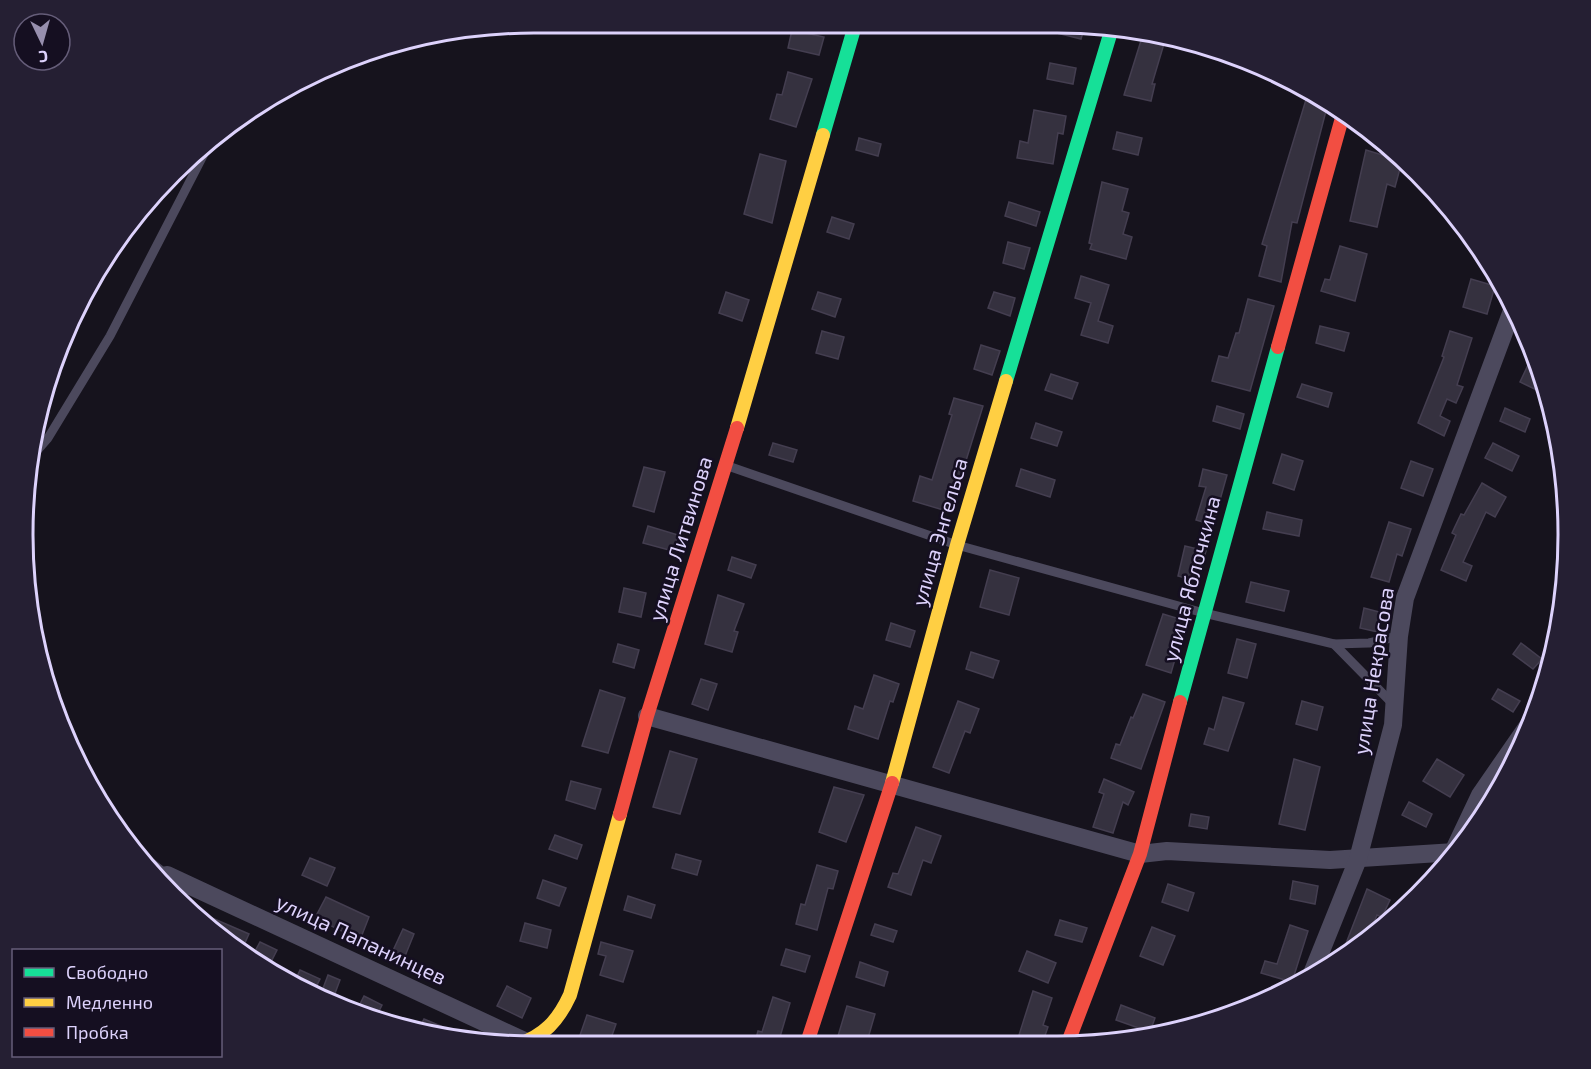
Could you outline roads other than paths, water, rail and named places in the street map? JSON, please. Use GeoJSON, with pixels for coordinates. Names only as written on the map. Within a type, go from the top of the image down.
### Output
{"type":"FeatureCollection","features":[{"type":"Feature","properties":{"kind":"street","name":"улица Литвинова"},"geometry":{"type":"LineString","coordinates":[[542,1036],[566,1004],[574,984],[647,716],[726,465],[853,33]]}},
{"type":"Feature","properties":{"kind":"street","name":"улица Энгельса"},"geometry":{"type":"LineString","coordinates":[[810,1036],[892,783],[957,546],[1110,36]]}},
{"type":"Feature","properties":{"kind":"street","name":"улица Яблочкина"},"geometry":{"type":"LineString","coordinates":[[1071,1036],[1140,854],[1341,122]]}},
{"type":"Feature","properties":{"kind":"street","name":"улица Некрасова"},"geometry":{"type":"LineString","coordinates":[[1316,963],[1358,859],[1393,725],[1399,636],[1405,598],[1509,319]]}},
{"type":"Feature","properties":{"kind":"street"},"geometry":{"type":"LineString","coordinates":[[647,716],[1140,854],[1167,851],[1330,860],[1444,853]]}},
{"type":"Feature","properties":{"kind":"street"},"geometry":{"type":"LineString","coordinates":[[1470,818],[1480,795],[1504,759]]}},
{"type":"Feature","properties":{"kind":"street","name":"улица Папанинцев"},"geometry":{"type":"LineString","coordinates":[[167,875],[507,1035]]}},
{"type":"Feature","properties":{"kind":"lane"},"geometry":{"type":"LineString","coordinates":[[41,446],[110,336],[201,160]]}},
{"type":"Feature","properties":{"kind":"lane"},"geometry":{"type":"LineString","coordinates":[[42,441],[48,438]]}},
{"type":"Feature","properties":{"kind":"lane"},"geometry":{"type":"LineString","coordinates":[[726,465],[957,546],[1204,614],[1334,644],[1369,643],[1399,636]]}},
{"type":"Feature","properties":{"kind":"lane"},"geometry":{"type":"LineString","coordinates":[[1334,644],[1395,706]]}}]}
